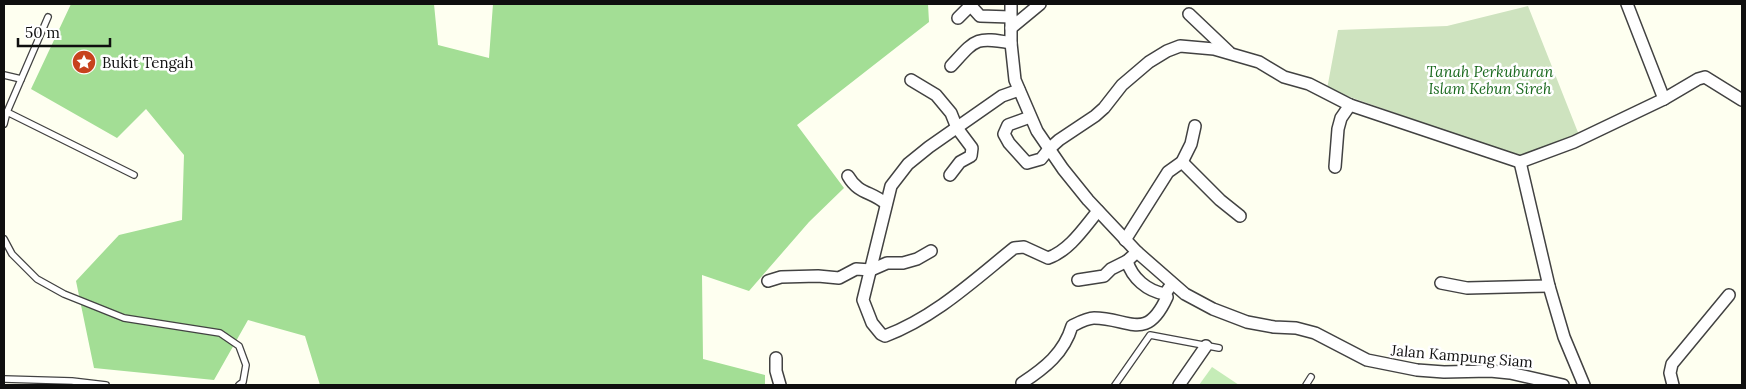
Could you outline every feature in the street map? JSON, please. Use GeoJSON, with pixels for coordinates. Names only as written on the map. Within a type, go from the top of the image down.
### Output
{"type":"FeatureCollection","features":[{"type":"Feature","properties":{"kind":"street","name":"Jalan Kampung Siam"},"geometry":{"type":"LineString","coordinates":[[1011,4],[1011,43],[1015,80],[1030,117],[1049,149],[1098,211],[1125,240],[1173,284],[1198,302],[1232,317],[1274,327],[1296,328],[1315,333],[1367,360],[1416,370],[1510,373],[1563,385]]}},
{"type":"Feature","properties":{"kind":"street"},"geometry":{"type":"LineString","coordinates":[[958,18],[971,5],[980,16],[1011,22],[1040,4]]}},
{"type":"Feature","properties":{"kind":"street"},"geometry":{"type":"LineString","coordinates":[[1627,4],[1664,99]]}},
{"type":"Feature","properties":{"kind":"street"},"geometry":{"type":"LineString","coordinates":[[1189,14],[1229,52]]}},
{"type":"Feature","properties":{"kind":"street"},"geometry":{"type":"LineString","coordinates":[[951,66],[969,47],[982,40],[1011,43]]}},
{"type":"Feature","properties":{"kind":"street"},"geometry":{"type":"LineString","coordinates":[[1030,117],[1008,125],[1004,134],[1009,144],[1027,163],[1041,159],[1049,149],[1095,116],[1104,108],[1122,85],[1149,62],[1167,51],[1180,46],[1229,52],[1259,62],[1284,77],[1309,84],[1350,105],[1520,162],[1574,142],[1705,77],[1742,100]]}},
{"type":"Feature","properties":{"kind":"street"},"geometry":{"type":"LineString","coordinates":[[911,80],[936,95],[951,113],[957,128],[972,148],[970,156],[960,162],[950,175]]}},
{"type":"Feature","properties":{"kind":"street"},"geometry":{"type":"LineString","coordinates":[[1019,90],[1002,96],[930,147],[908,164],[891,186],[863,300],[872,323],[885,336],[906,326],[948,302],[1014,248],[1024,247],[1048,258],[1056,256],[1066,248],[1098,211]]}},
{"type":"Feature","properties":{"kind":"street"},"geometry":{"type":"LineString","coordinates":[[1336,168],[1338,129],[1341,118],[1350,105]]}},
{"type":"Feature","properties":{"kind":"street"},"geometry":{"type":"LineString","coordinates":[[1125,240],[1168,172],[1182,162],[1191,144],[1195,126]]}},
{"type":"Feature","properties":{"kind":"street"},"geometry":{"type":"LineString","coordinates":[[1182,162],[1220,200],[1240,216]]}},
{"type":"Feature","properties":{"kind":"street"},"geometry":{"type":"LineString","coordinates":[[1520,162],[1549,286],[1564,337],[1584,385]]}},
{"type":"Feature","properties":{"kind":"street"},"geometry":{"type":"LineString","coordinates":[[848,176],[858,188],[878,197],[886,204]]}},
{"type":"Feature","properties":{"kind":"street"},"geometry":{"type":"LineString","coordinates":[[768,282],[781,277],[818,276],[839,278],[856,269],[871,270],[887,263],[903,263],[917,259],[931,251]]}},
{"type":"Feature","properties":{"kind":"street"},"geometry":{"type":"LineString","coordinates":[[1078,280],[1104,276],[1111,269],[1127,261],[1138,252]]}},
{"type":"Feature","properties":{"kind":"street"},"geometry":{"type":"LineString","coordinates":[[1127,261],[1130,271],[1140,282],[1154,292],[1164,294]]}},
{"type":"Feature","properties":{"kind":"street"},"geometry":{"type":"LineString","coordinates":[[1441,283],[1467,288],[1549,286]]}},
{"type":"Feature","properties":{"kind":"street"},"geometry":{"type":"LineString","coordinates":[[1164,294],[1173,284]]}},
{"type":"Feature","properties":{"kind":"street"},"geometry":{"type":"LineString","coordinates":[[1022,382],[1042,370],[1057,355],[1068,340],[1072,326],[1091,318],[1106,319],[1136,326],[1144,324],[1151,320],[1161,308],[1167,297],[1164,294]]}},
{"type":"Feature","properties":{"kind":"street"},"geometry":{"type":"LineString","coordinates":[[1673,385],[1670,373],[1672,364],[1729,295]]}},
{"type":"Feature","properties":{"kind":"street"},"geometry":{"type":"LineString","coordinates":[[1180,385],[1206,346]]}},
{"type":"Feature","properties":{"kind":"street"},"geometry":{"type":"LineString","coordinates":[[776,358],[776,371],[780,385]]}},
{"type":"Feature","properties":{"kind":"lane"},"geometry":{"type":"LineString","coordinates":[[4,124],[7,112],[48,17]]}},
{"type":"Feature","properties":{"kind":"lane"},"geometry":{"type":"LineString","coordinates":[[4,75],[21,79]]}},
{"type":"Feature","properties":{"kind":"lane"},"geometry":{"type":"LineString","coordinates":[[7,112],[134,176]]}},
{"type":"Feature","properties":{"kind":"lane"},"geometry":{"type":"LineString","coordinates":[[4,239],[12,254],[37,279],[64,294],[124,318],[220,333],[239,346],[246,365],[243,382],[239,385]]}},
{"type":"Feature","properties":{"kind":"lane"},"geometry":{"type":"LineString","coordinates":[[1115,385],[1150,335],[1220,348]]}},
{"type":"Feature","properties":{"kind":"lane"},"geometry":{"type":"LineString","coordinates":[[1306,385],[1311,377]]}},
{"type":"Feature","properties":{"kind":"lane"},"geometry":{"type":"LineString","coordinates":[[4,379],[106,385]]}},
{"type":"Feature","properties":{"kind":"green space"},"geometry":{"type":"Polygon","coordinates":[[[71,4],[434,4],[438,45],[489,58],[493,4],[928,4],[929,22],[797,125],[844,188],[809,222],[749,291],[702,275],[703,359],[765,375],[765,385],[320,385],[305,336],[248,320],[214,380],[94,368],[76,281],[119,235],[182,220],[184,155],[146,109],[117,138],[31,89],[71,4]]]}},
{"type":"Feature","properties":{"kind":"green space","name":"Tanah Perkuburan Islam Kebun Sireh"},"geometry":{"type":"Polygon","coordinates":[[[1528,6],[1579,135],[1518,156],[1327,89],[1338,30],[1447,26],[1528,6]]]}},
{"type":"Feature","properties":{"kind":"green space"},"geometry":{"type":"Polygon","coordinates":[[[1212,367],[1239,385],[1199,385],[1212,367]]]}},
{"type":"Feature","properties":{"kind":"place","name":"Bukit Tengah"},"geometry":{"type":"Point","coordinates":[84,62]}}]}
